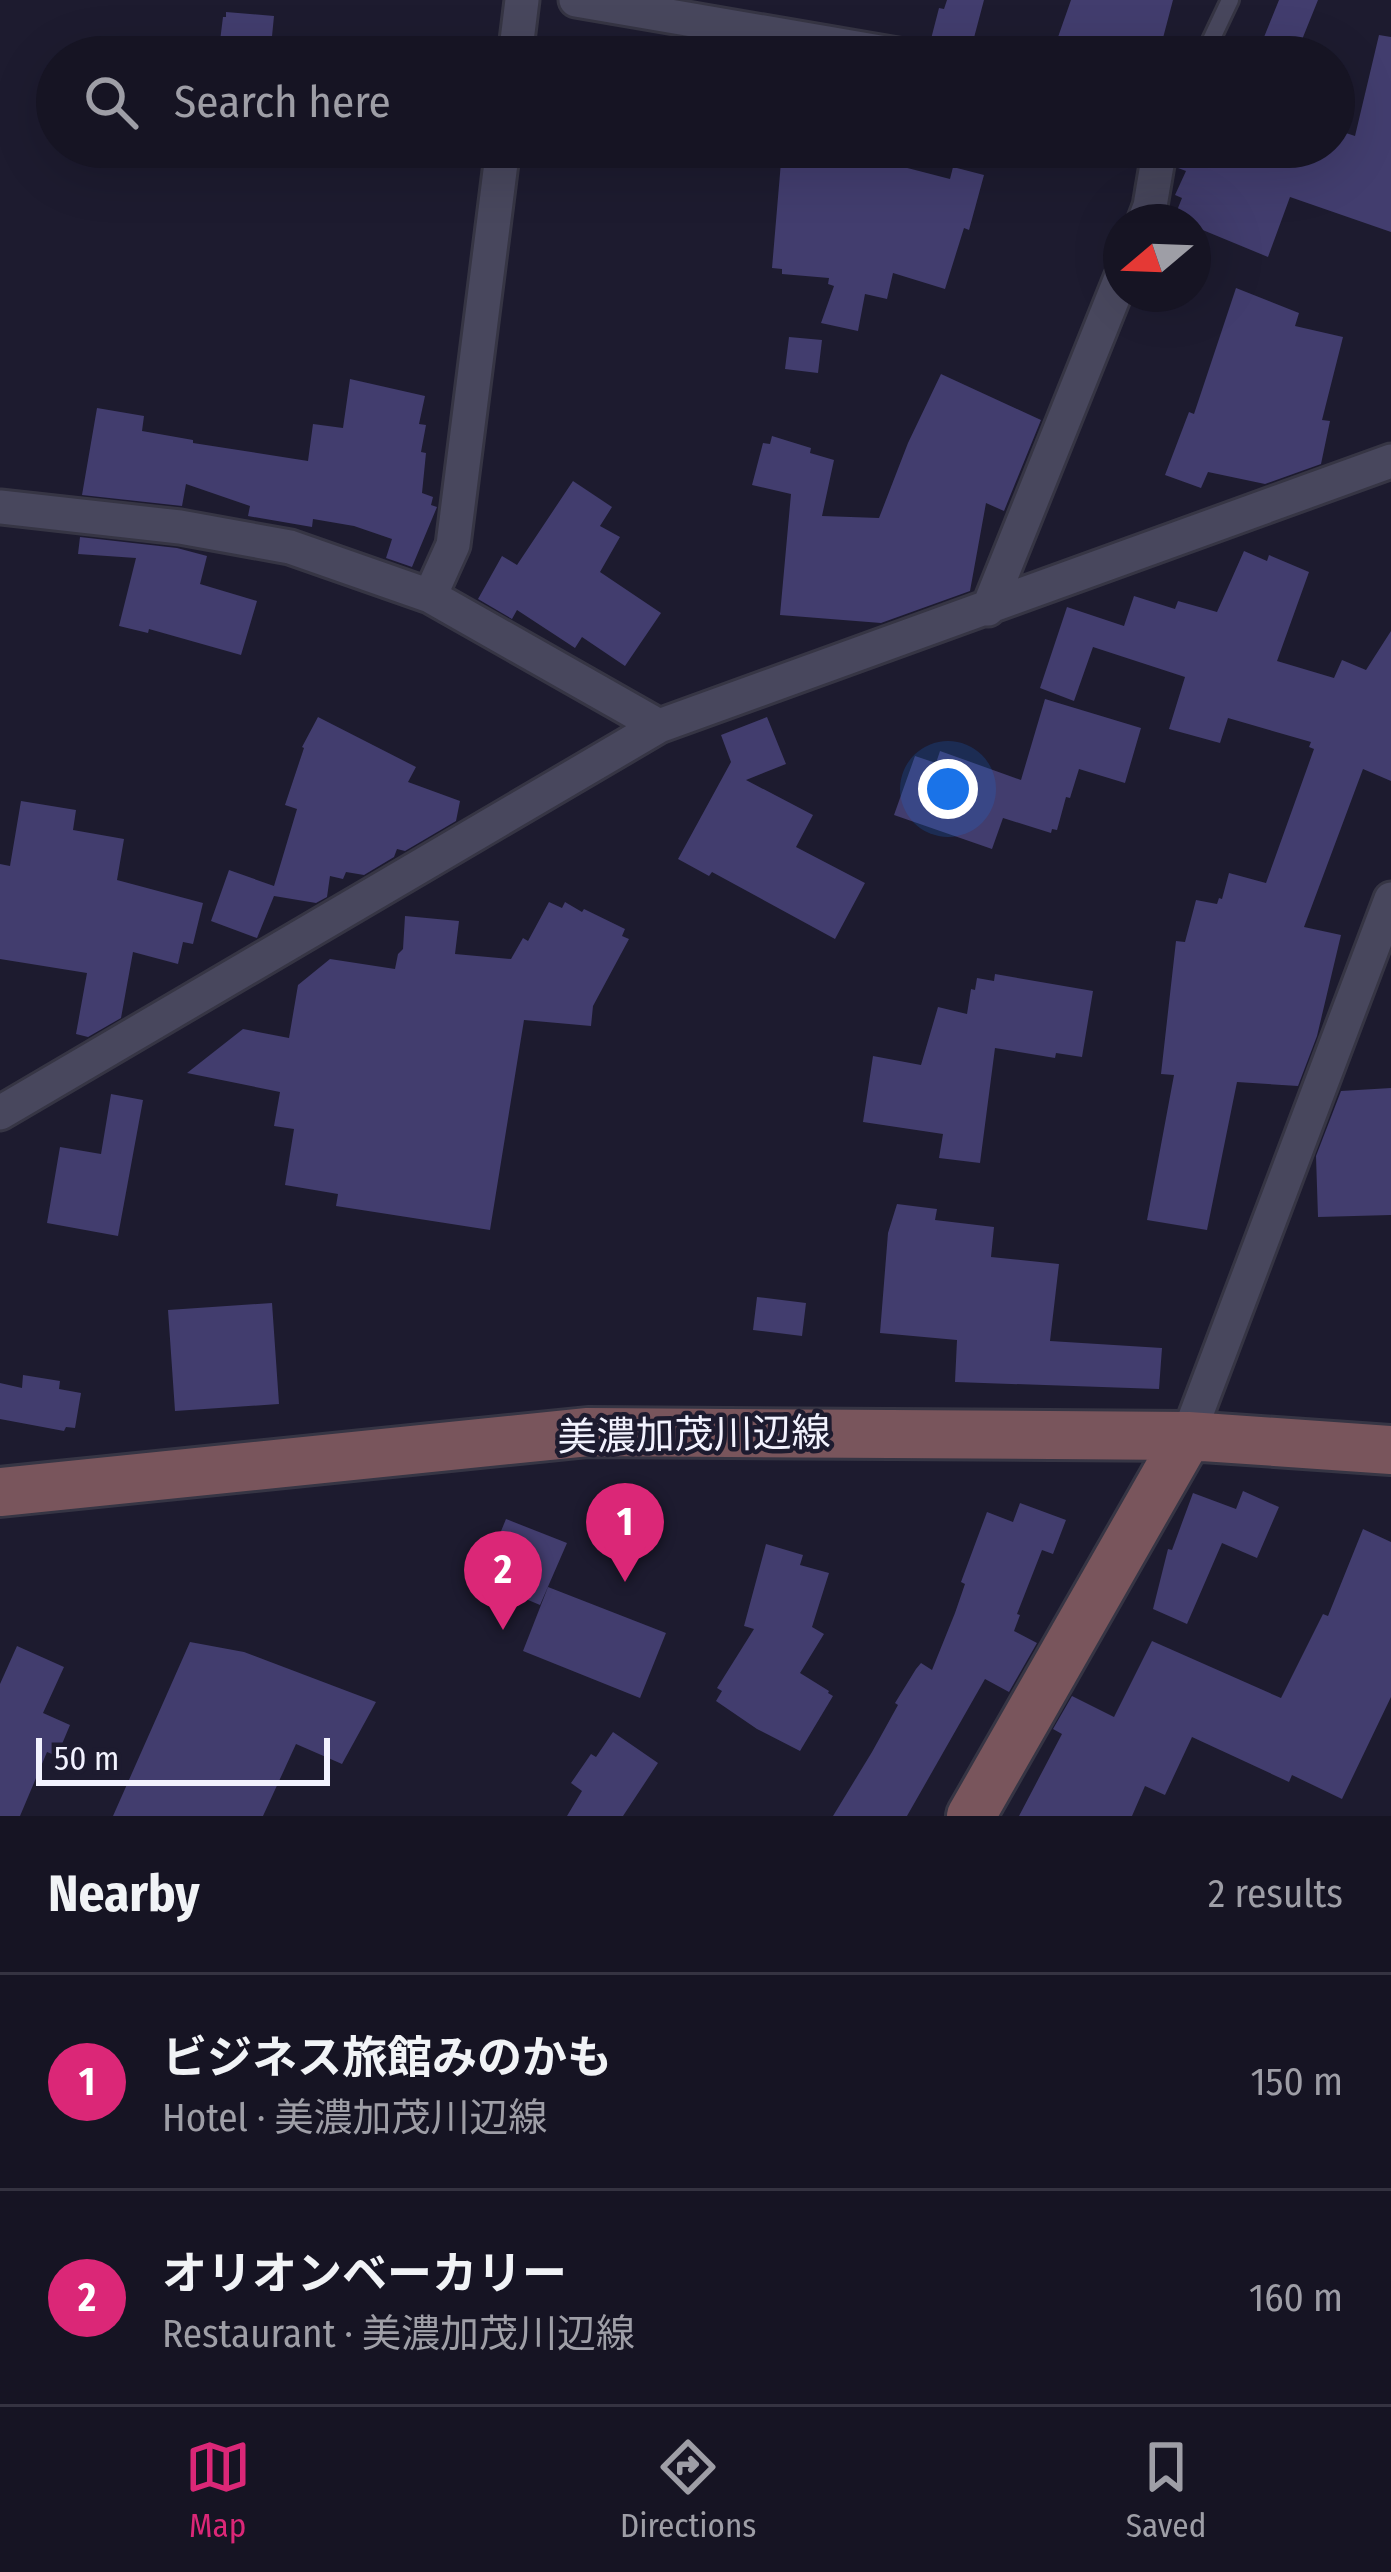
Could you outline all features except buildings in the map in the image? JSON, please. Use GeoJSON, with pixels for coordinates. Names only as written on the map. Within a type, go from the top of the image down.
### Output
{"type":"FeatureCollection","features":[{"type":"Feature","properties":{"kind":"main road","name":"美濃加茂川辺線"},"geometry":{"type":"LineString","coordinates":[[0,1492],[588,1432],[1188,1436],[1391,1450]]}},
{"type":"Feature","properties":{"kind":"main road"},"geometry":{"type":"LineString","coordinates":[[971,1816],[1188,1436]]}},
{"type":"Feature","properties":{"kind":"street"},"geometry":{"type":"LineString","coordinates":[[518,36],[522,0]]}},
{"type":"Feature","properties":{"kind":"street"},"geometry":{"type":"LineString","coordinates":[[575,0],[786,36]]}},
{"type":"Feature","properties":{"kind":"street"},"geometry":{"type":"LineString","coordinates":[[430,596],[453,544],[500,168]]}},
{"type":"Feature","properties":{"kind":"street"},"geometry":{"type":"LineString","coordinates":[[1150,204],[1156,168]]}},
{"type":"Feature","properties":{"kind":"street"},"geometry":{"type":"LineString","coordinates":[[988,609],[1107,312]]}},
{"type":"Feature","properties":{"kind":"street"},"geometry":{"type":"LineString","coordinates":[[0,1113],[659,726],[1391,460]]}},
{"type":"Feature","properties":{"kind":"street"},"geometry":{"type":"LineString","coordinates":[[0,507],[180,527],[290,547],[430,596],[659,726]]}},
{"type":"Feature","properties":{"kind":"street"},"geometry":{"type":"LineString","coordinates":[[1188,1436],[1391,898]]}},
{"type":"Feature","properties":{"kind":"lane"},"geometry":{"type":"LineString","coordinates":[[1213,36],[1230,0]]}},
{"type":"Feature","properties":{"kind":"place","name":"ビジネス旅館みのかも"},"geometry":{"type":"Point","coordinates":[625,1582]}},
{"type":"Feature","properties":{"kind":"place","name":"オリオンベーカリー"},"geometry":{"type":"Point","coordinates":[503,1630]}}]}
